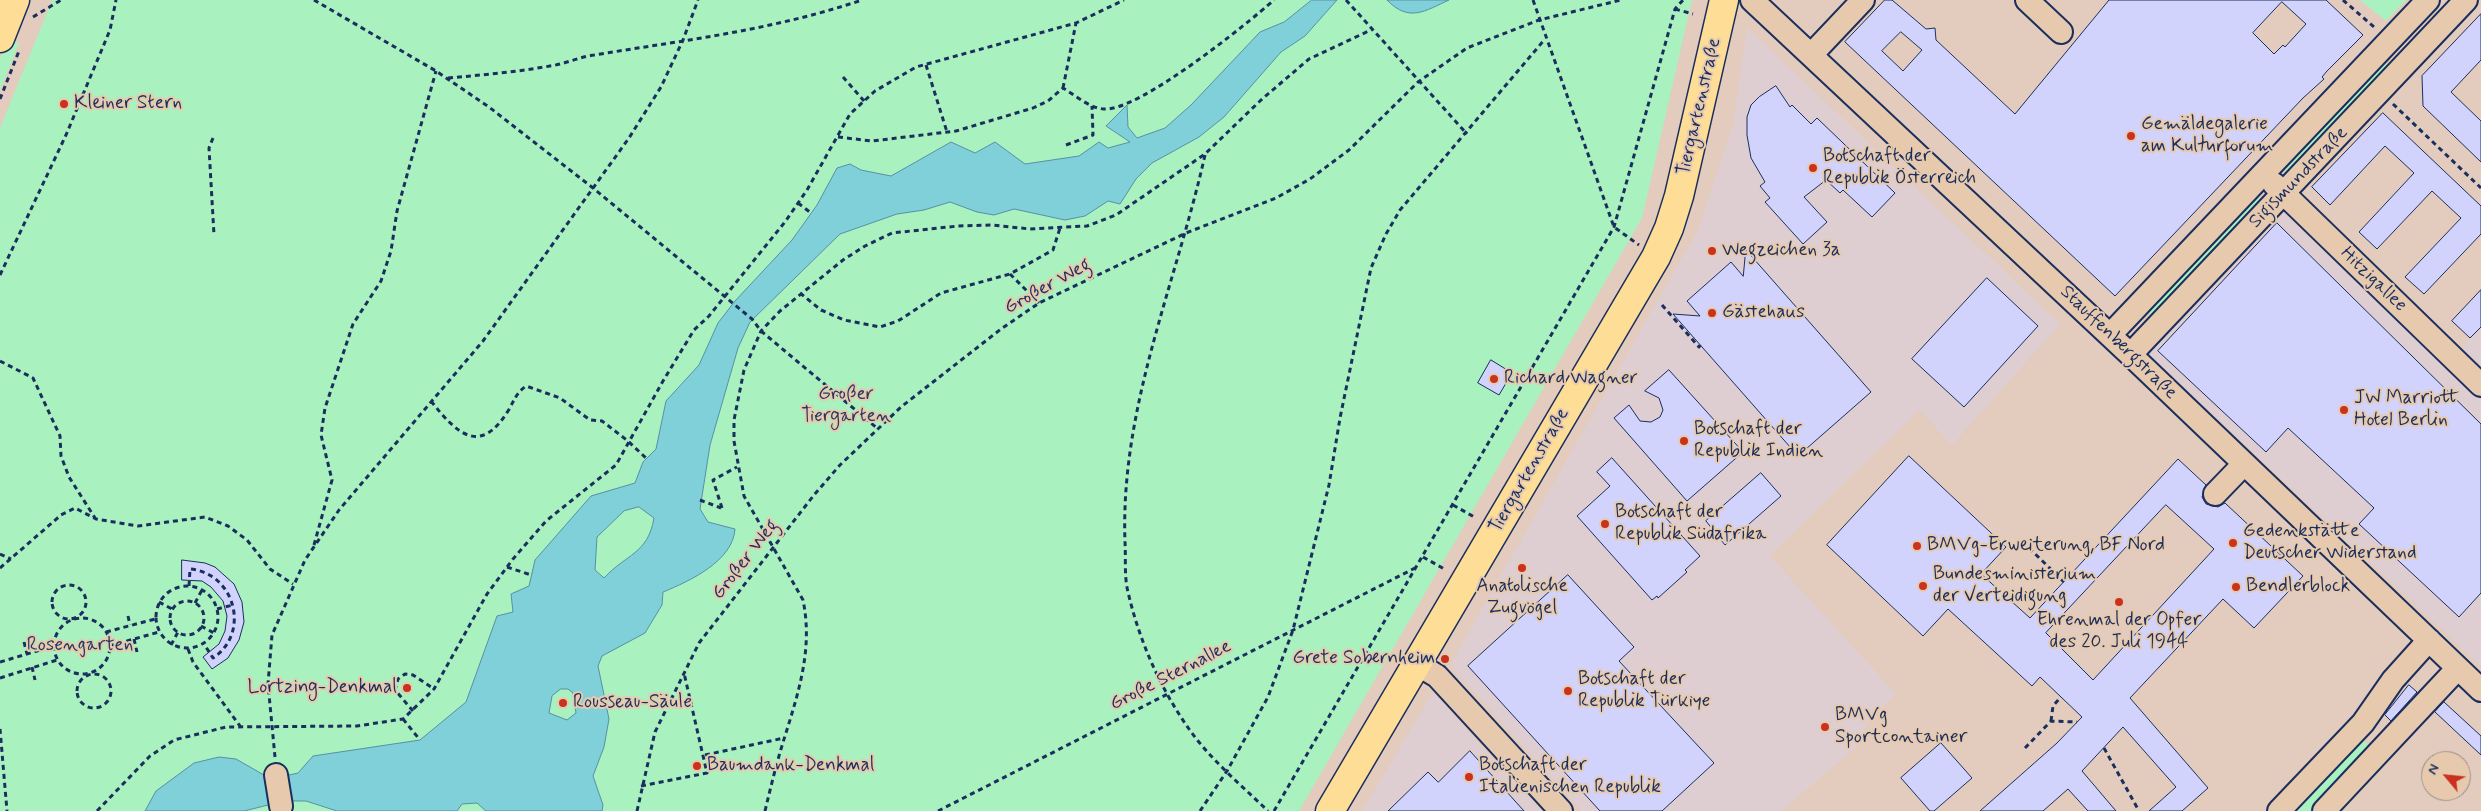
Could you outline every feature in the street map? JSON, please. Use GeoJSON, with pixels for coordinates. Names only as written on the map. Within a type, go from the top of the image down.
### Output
{"type":"FeatureCollection","features":[{"type":"Feature","properties":{"kind":"main road","name":"Tiergartenstraße"},"geometry":{"type":"LineString","coordinates":[[1330,811],[1656,257],[1669,228],[1679,196],[1724,0]]}},
{"type":"Feature","properties":{"kind":"main road"},"geometry":{"type":"LineString","coordinates":[[0,38],[24,9]]}},
{"type":"Feature","properties":{"kind":"street","name":"Stauffenbergstraße"},"geometry":{"type":"LineString","coordinates":[[1752,0],[2131,354],[2481,690]]}},
{"type":"Feature","properties":{"kind":"street"},"geometry":{"type":"LineString","coordinates":[[1811,55],[1863,0]]}},
{"type":"Feature","properties":{"kind":"street"},"geometry":{"type":"LineString","coordinates":[[2027,0],[2061,32]]}},
{"type":"Feature","properties":{"kind":"street","name":"Sigismundstraße"},"geometry":{"type":"LineString","coordinates":[[2110,335],[2264,175],[2428,0]]}},
{"type":"Feature","properties":{"kind":"street","name":"Sigismundstraße"},"geometry":{"type":"LineString","coordinates":[[2131,354],[2466,0]]}},
{"type":"Feature","properties":{"kind":"street","name":"Hitzigallee"},"geometry":{"type":"LineString","coordinates":[[2264,175],[2478,376]]}},
{"type":"Feature","properties":{"kind":"street"},"geometry":{"type":"LineString","coordinates":[[2216,494],[2244,464]]}},
{"type":"Feature","properties":{"kind":"street"},"geometry":{"type":"LineString","coordinates":[[2279,811],[2363,723],[2393,680],[2429,640]]}},
{"type":"Feature","properties":{"kind":"street"},"geometry":{"type":"LineString","coordinates":[[1417,664],[1437,676],[1562,811]]}},
{"type":"Feature","properties":{"kind":"street"},"geometry":{"type":"LineString","coordinates":[[2324,811],[2458,668]]}},
{"type":"Feature","properties":{"kind":"street"},"geometry":{"type":"LineString","coordinates":[[2363,723],[2386,744]]}},
{"type":"Feature","properties":{"kind":"street"},"geometry":{"type":"LineString","coordinates":[[276,775],[281,806]]}},
{"type":"Feature","properties":{"kind":"path"},"geometry":{"type":"LineString","coordinates":[[24,9],[61,0]]}},
{"type":"Feature","properties":{"kind":"path"},"geometry":{"type":"LineString","coordinates":[[0,275],[66,135],[110,30],[116,0]]}},
{"type":"Feature","properties":{"kind":"path"},"geometry":{"type":"LineString","coordinates":[[314,0],[436,71],[489,107],[593,188],[752,319],[761,331],[877,428]]}},
{"type":"Feature","properties":{"kind":"path"},"geometry":{"type":"LineString","coordinates":[[276,775],[268,684],[272,635],[293,584],[339,510],[483,341],[629,138],[661,87],[683,40],[698,0]]}},
{"type":"Feature","properties":{"kind":"path"},"geometry":{"type":"LineString","coordinates":[[447,78],[552,66],[591,55],[782,24],[862,0]]}},
{"type":"Feature","properties":{"kind":"path"},"geometry":{"type":"LineString","coordinates":[[97,811],[150,756],[174,740],[226,727],[357,726],[403,719],[434,689],[487,594],[507,567],[546,521],[616,465],[628,441],[694,330],[724,297],[798,203],[850,114],[875,91],[916,68],[1076,23],[1124,0]]}},
{"type":"Feature","properties":{"kind":"path"},"geometry":{"type":"LineString","coordinates":[[1063,88],[1092,106],[1105,109],[1137,100],[1183,71],[1245,26],[1274,0]]}},
{"type":"Feature","properties":{"kind":"path"},"geometry":{"type":"LineString","coordinates":[[1346,0],[1373,28],[1418,82],[1467,134]]}},
{"type":"Feature","properties":{"kind":"path"},"geometry":{"type":"LineString","coordinates":[[1533,0],[1614,227],[1646,250]]}},
{"type":"Feature","properties":{"kind":"path","name":"Großer Weg"},"geometry":{"type":"LineString","coordinates":[[637,811],[641,786],[655,732],[700,643],[773,546],[840,465],[877,428],[931,383],[1039,303],[1186,233],[1276,198],[1310,179],[1349,150],[1418,82],[1467,48],[1539,20],[1621,0]]}},
{"type":"Feature","properties":{"kind":"path"},"geometry":{"type":"LineString","coordinates":[[1274,811],[1418,567],[1614,227],[1675,9],[1683,0]]}},
{"type":"Feature","properties":{"kind":"path"},"geometry":{"type":"LineString","coordinates":[[2343,0],[2370,23]]}},
{"type":"Feature","properties":{"kind":"path"},"geometry":{"type":"LineString","coordinates":[[1675,9],[1693,14]]}},
{"type":"Feature","properties":{"kind":"path"},"geometry":{"type":"LineString","coordinates":[[838,137],[872,141],[947,132],[1033,108],[1048,101],[1063,88],[1076,23]]}},
{"type":"Feature","properties":{"kind":"path"},"geometry":{"type":"LineString","coordinates":[[765,811],[784,738],[798,694],[805,659],[807,620],[802,600],[744,496],[737,467],[734,420],[744,370],[761,331],[800,293],[865,246],[892,233],[958,226],[1060,228],[1087,226],[1116,215],[1206,154],[1261,100],[1309,59],[1373,28]]}},
{"type":"Feature","properties":{"kind":"path"},"geometry":{"type":"LineString","coordinates":[[1200,811],[1228,771],[1268,697],[1293,630],[1329,486],[1340,418],[1372,268],[1386,234],[1400,210],[1467,134],[1546,39]]}},
{"type":"Feature","properties":{"kind":"path"},"geometry":{"type":"LineString","coordinates":[[926,65],[947,132]]}},
{"type":"Feature","properties":{"kind":"path"},"geometry":{"type":"LineString","coordinates":[[313,549],[332,480],[321,435],[325,408],[353,324],[384,274],[391,251],[396,211],[436,71]]}},
{"type":"Feature","properties":{"kind":"path"},"geometry":{"type":"LineString","coordinates":[[843,77],[864,101]]}},
{"type":"Feature","properties":{"kind":"path"},"geometry":{"type":"LineString","coordinates":[[2389,100],[2481,188]]}},
{"type":"Feature","properties":{"kind":"path"},"geometry":{"type":"LineString","coordinates":[[1066,145],[1093,135],[1092,106]]}},
{"type":"Feature","properties":{"kind":"path"},"geometry":{"type":"LineString","coordinates":[[213,138],[209,148],[214,235]]}},
{"type":"Feature","properties":{"kind":"path"},"geometry":{"type":"LineString","coordinates":[[1206,154],[1186,233],[1150,350],[1137,407],[1124,519],[1127,590],[1143,643],[1167,693],[1189,730],[1268,811]]}},
{"type":"Feature","properties":{"kind":"path"},"geometry":{"type":"LineString","coordinates":[[798,203],[811,213]]}},
{"type":"Feature","properties":{"kind":"path"},"geometry":{"type":"LineString","coordinates":[[800,293],[821,310],[844,320],[880,327],[898,321],[941,292],[1010,274],[1053,250],[1060,228]]}},
{"type":"Feature","properties":{"kind":"path"},"geometry":{"type":"LineString","coordinates":[[1010,274],[1039,303]]}},
{"type":"Feature","properties":{"kind":"path"},"geometry":{"type":"LineString","coordinates":[[1662,305],[1700,345]]}},
{"type":"Feature","properties":{"kind":"path"},"geometry":{"type":"LineString","coordinates":[[0,361],[33,378],[60,436],[61,456],[69,477],[96,519]]}},
{"type":"Feature","properties":{"kind":"path"},"geometry":{"type":"LineString","coordinates":[[432,401],[447,421],[464,434],[483,436],[497,428],[518,391],[526,386],[560,398],[590,420],[602,421],[647,459]]}},
{"type":"Feature","properties":{"kind":"path"},"geometry":{"type":"LineString","coordinates":[[700,500],[722,508],[713,480],[737,467]]}},
{"type":"Feature","properties":{"kind":"path"},"geometry":{"type":"LineString","coordinates":[[1453,505],[1481,521]]}},
{"type":"Feature","properties":{"kind":"path"},"geometry":{"type":"LineString","coordinates":[[0,568],[61,515],[75,508],[96,519],[138,526],[205,517],[228,526],[247,540],[270,569],[293,584]]}},
{"type":"Feature","properties":{"kind":"path"},"geometry":{"type":"LineString","coordinates":[[2028,548],[2064,582]]}},
{"type":"Feature","properties":{"kind":"path"},"geometry":{"type":"LineString","coordinates":[[0,554],[11,559]]}},
{"type":"Feature","properties":{"kind":"path"},"geometry":{"type":"LineString","coordinates":[[1423,557],[1451,573]]}},
{"type":"Feature","properties":{"kind":"path"},"geometry":{"type":"LineString","coordinates":[[507,567],[532,575]]}},
{"type":"Feature","properties":{"kind":"path","name":"Große Sternallee"},"geometry":{"type":"LineString","coordinates":[[938,811],[1418,567]]}},
{"type":"Feature","properties":{"kind":"path"},"geometry":{"type":"LineString","coordinates":[[189,586],[190,569],[211,575],[224,586],[234,605],[235,621],[229,641],[224,648],[213,658],[204,644]]}},
{"type":"Feature","properties":{"kind":"path"},"geometry":{"type":"LineString","coordinates":[[74,619],[61,617],[53,606],[54,594],[64,585],[77,587],[86,597],[84,610],[74,619],[64,624],[57,633],[54,646],[57,660],[68,671],[78,674],[89,674],[102,676],[110,686],[109,698],[99,707],[86,706],[77,695],[79,682],[89,674],[103,664],[109,646],[106,632],[94,622],[81,618],[74,619]]}},
{"type":"Feature","properties":{"kind":"path"},"geometry":{"type":"LineString","coordinates":[[189,586],[202,590],[214,602],[217,609],[217,625],[214,633],[204,644],[188,649],[171,645],[159,632],[155,618],[159,602],[172,590],[189,586]]}},
{"type":"Feature","properties":{"kind":"path"},"geometry":{"type":"LineString","coordinates":[[195,603],[202,590]]}},
{"type":"Feature","properties":{"kind":"path"},"geometry":{"type":"LineString","coordinates":[[172,609],[185,600],[195,603],[202,610],[202,626]]}},
{"type":"Feature","properties":{"kind":"path"},"geometry":{"type":"LineString","coordinates":[[159,602],[172,609]]}},
{"type":"Feature","properties":{"kind":"path"},"geometry":{"type":"LineString","coordinates":[[217,609],[234,605]]}},
{"type":"Feature","properties":{"kind":"path"},"geometry":{"type":"LineString","coordinates":[[172,609],[171,624],[178,632],[189,634],[202,626]]}},
{"type":"Feature","properties":{"kind":"path"},"geometry":{"type":"LineString","coordinates":[[128,616],[130,625]]}},
{"type":"Feature","properties":{"kind":"path"},"geometry":{"type":"LineString","coordinates":[[106,632],[155,618]]}},
{"type":"Feature","properties":{"kind":"path"},"geometry":{"type":"LineString","coordinates":[[202,626],[214,633]]}},
{"type":"Feature","properties":{"kind":"path"},"geometry":{"type":"LineString","coordinates":[[109,646],[159,632]]}},
{"type":"Feature","properties":{"kind":"path"},"geometry":{"type":"LineString","coordinates":[[171,645],[178,632]]}},
{"type":"Feature","properties":{"kind":"path"},"geometry":{"type":"LineString","coordinates":[[134,639],[137,652]]}},
{"type":"Feature","properties":{"kind":"path"},"geometry":{"type":"LineString","coordinates":[[24,642],[27,654]]}},
{"type":"Feature","properties":{"kind":"path"},"geometry":{"type":"LineString","coordinates":[[0,662],[54,646]]}},
{"type":"Feature","properties":{"kind":"path"},"geometry":{"type":"LineString","coordinates":[[188,649],[193,662],[240,726]]}},
{"type":"Feature","properties":{"kind":"path"},"geometry":{"type":"LineString","coordinates":[[0,678],[57,660]]}},
{"type":"Feature","properties":{"kind":"path"},"geometry":{"type":"LineString","coordinates":[[32,667],[34,680]]}},
{"type":"Feature","properties":{"kind":"path"},"geometry":{"type":"LineString","coordinates":[[641,786],[707,773],[705,755],[684,672]]}},
{"type":"Feature","properties":{"kind":"path"},"geometry":{"type":"LineString","coordinates":[[413,711],[395,690],[398,680],[405,674],[413,675],[434,689]]}},
{"type":"Feature","properties":{"kind":"path"},"geometry":{"type":"LineString","coordinates":[[2025,748],[2051,721],[2052,706],[2061,697]]}},
{"type":"Feature","properties":{"kind":"path"},"geometry":{"type":"LineString","coordinates":[[403,719],[420,740]]}},
{"type":"Feature","properties":{"kind":"path"},"geometry":{"type":"LineString","coordinates":[[2051,721],[2077,722]]}},
{"type":"Feature","properties":{"kind":"path"},"geometry":{"type":"LineString","coordinates":[[0,729],[7,811]]}},
{"type":"Feature","properties":{"kind":"path"},"geometry":{"type":"LineString","coordinates":[[705,755],[784,738]]}},
{"type":"Feature","properties":{"kind":"path"},"geometry":{"type":"LineString","coordinates":[[2104,748],[2139,811]]}},
{"type":"Feature","properties":{"kind":"path"},"geometry":{"type":"LineString","coordinates":[[0,778],[5,775]]}},
{"type":"Feature","properties":{"kind":"shaded area"},"geometry":{"type":"Polygon","coordinates":[[[1747,28],[2060,324],[1952,445],[1919,410],[1770,556],[1896,694],[1866,723],[1862,742],[1781,811],[1582,811],[1450,665],[1698,230],[1733,125],[1747,28]]]}},
{"type":"Feature","properties":{"kind":"shaded area","name":"JW Marriott Hotel Berlin"},"geometry":{"type":"Polygon","coordinates":[[[2287,210],[2481,399],[2481,666],[2148,354],[2287,210]]]}},
{"type":"Feature","properties":{"kind":"shaded area"},"geometry":{"type":"Polygon","coordinates":[[[2481,328],[2481,370],[2460,350],[2481,328]]]}},
{"type":"Feature","properties":{"kind":"shaded area"},"geometry":{"type":"Polygon","coordinates":[[[1433,692],[1541,811],[1362,811],[1433,692]]]}},
{"type":"Feature","properties":{"kind":"green space","name":"Großer Tiergarten"},"geometry":{"type":"Polygon","coordinates":[[[52,0],[1692,0],[1642,218],[1299,811],[0,811],[0,128],[52,0]]]}},
{"type":"Feature","properties":{"kind":"green space"},"geometry":{"type":"Polygon","coordinates":[[[2360,0],[2406,0],[2386,21],[2360,0]]]}},
{"type":"Feature","properties":{"kind":"green space"},"geometry":{"type":"Polygon","coordinates":[[[8,39],[19,43],[0,91],[0,59],[8,39]]]}},
{"type":"Feature","properties":{"kind":"green space"},"geometry":{"type":"Polygon","coordinates":[[[2388,59],[2382,75],[2291,176],[2284,169],[2388,59]]]}},
{"type":"Feature","properties":{"kind":"green space"},"geometry":{"type":"Polygon","coordinates":[[[2257,195],[2264,203],[2154,318],[2146,311],[2257,195]]]}},
{"type":"Feature","properties":{"kind":"green space"},"geometry":{"type":"Polygon","coordinates":[[[2361,739],[2368,744],[2368,751],[2312,811],[2290,811],[2361,739]]]}},
{"type":"Feature","properties":{"kind":"water"},"geometry":{"type":"Polygon","coordinates":[[[1312,0],[1337,0],[1305,36],[1281,52],[1224,117],[1199,137],[1152,163],[1136,179],[1120,204],[1108,201],[1085,216],[1065,220],[1014,209],[994,215],[977,212],[950,202],[924,210],[897,214],[840,234],[750,322],[738,348],[710,445],[700,509],[708,522],[735,529],[732,540],[727,551],[708,568],[697,576],[663,592],[662,605],[645,633],[602,656],[598,666],[609,719],[604,747],[593,776],[603,805],[602,811],[486,811],[477,803],[462,804],[457,811],[337,811],[306,801],[284,801],[244,811],[145,811],[156,791],[194,763],[219,757],[236,759],[271,779],[298,773],[313,756],[420,740],[466,702],[497,616],[513,612],[511,594],[529,586],[535,560],[591,496],[635,483],[643,462],[656,449],[666,401],[699,365],[718,323],[735,301],[792,240],[817,205],[837,168],[850,164],[861,170],[891,176],[951,142],[975,153],[995,142],[1025,164],[1079,156],[1099,142],[1108,148],[1130,142],[1106,126],[1127,105],[1128,127],[1137,138],[1165,128],[1191,105],[1260,32],[1284,22],[1312,0]],[[639,507],[624,511],[597,537],[595,570],[604,578],[635,552],[647,539],[654,518],[639,507]],[[561,689],[552,696],[549,713],[567,720],[576,713],[573,693],[568,689],[561,689]]]}},
{"type":"Feature","properties":{"kind":"water"},"geometry":{"type":"Polygon","coordinates":[[[1387,0],[1449,0],[1425,11],[1410,13],[1395,7],[1387,0]]]}},
{"type":"Feature","properties":{"kind":"building","name":"Gemäldegalerie am Kulturforum"},"geometry":{"type":"Polygon","coordinates":[[[1885,0],[1892,0],[1926,29],[1935,28],[1936,40],[2015,114],[2109,0],[2326,0],[2363,35],[2327,71],[2322,77],[2324,79],[2303,98],[2115,296],[1845,42],[1885,0]],[[2282,2],[2253,33],[2274,54],[2283,45],[2285,47],[2306,24],[2282,2]],[[1901,32],[1882,51],[1903,71],[1922,50],[1901,32]]]}},
{"type":"Feature","properties":{"kind":"building"},"geometry":{"type":"Polygon","coordinates":[[[2481,14],[2481,60],[2451,92],[2481,121],[2481,162],[2423,106],[2422,76],[2481,14]]]}},
{"type":"Feature","properties":{"kind":"building","name":"Botschaft der Republik Österreich"},"geometry":{"type":"Polygon","coordinates":[[[1776,86],[1790,107],[1792,105],[1811,124],[1817,118],[1895,193],[1872,217],[1843,190],[1840,193],[1826,180],[1804,197],[1827,222],[1803,244],[1765,202],[1770,198],[1760,186],[1765,182],[1751,158],[1747,135],[1747,117],[1751,105],[1759,97],[1776,86]]]}},
{"type":"Feature","properties":{"kind":"building"},"geometry":{"type":"Polygon","coordinates":[[[2383,113],[2481,206],[2481,234],[2424,294],[2405,277],[2461,218],[2432,191],[2377,249],[2359,232],[2414,173],[2385,146],[2330,205],[2312,187],[2383,113]]]}},
{"type":"Feature","properties":{"kind":"building","name":"JW Marriott Hotel Berlin"},"geometry":{"type":"Polygon","coordinates":[[[2277,223],[2481,424],[2481,593],[2459,617],[2359,524],[2374,508],[2288,428],[2266,452],[2158,351],[2277,223]]]}},
{"type":"Feature","properties":{"kind":"building"},"geometry":{"type":"Polygon","coordinates":[[[1746,250],[1871,392],[1798,456],[1673,314],[1700,316],[1687,301],[1731,262],[1743,276],[1746,250]]]}},
{"type":"Feature","properties":{"kind":"building"},"geometry":{"type":"Polygon","coordinates":[[[1987,278],[2038,326],[1964,407],[1912,359],[1987,278]]]}},
{"type":"Feature","properties":{"kind":"building"},"geometry":{"type":"Polygon","coordinates":[[[2481,290],[2481,327],[2470,338],[2452,321],[2481,290]]]}},
{"type":"Feature","properties":{"kind":"building"},"geometry":{"type":"Polygon","coordinates":[[[1491,360],[1512,373],[1499,395],[1478,383],[1491,360]]]}},
{"type":"Feature","properties":{"kind":"building","name":"Botschaft der Republik Indien"},"geometry":{"type":"Polygon","coordinates":[[[1669,370],[1743,452],[1687,501],[1614,418],[1629,405],[1640,421],[1651,422],[1660,417],[1663,410],[1659,398],[1645,391],[1669,370]]]}},
{"type":"Feature","properties":{"kind":"building"},"geometry":{"type":"Polygon","coordinates":[[[1909,456],[2006,547],[1981,574],[2030,618],[2178,459],[2206,485],[2202,497],[2206,504],[2218,507],[2225,503],[2303,576],[2254,628],[2223,599],[2130,698],[2208,788],[2182,811],[2149,811],[2176,787],[2123,727],[2082,771],[2116,811],[2088,811],[2068,789],[2043,811],[1980,811],[2057,743],[2082,717],[2040,677],[2032,686],[1948,609],[1923,636],[1827,545],[1909,456]],[[2166,505],[2046,633],[2093,680],[2214,549],[2166,505]]]}},
{"type":"Feature","properties":{"kind":"building","name":"Botschaft der Republik Südafrika"},"geometry":{"type":"Polygon","coordinates":[[[1612,458],[1700,556],[1685,570],[1687,572],[1658,598],[1657,596],[1652,600],[1577,516],[1610,486],[1597,472],[1612,458]]]}},
{"type":"Feature","properties":{"kind":"building"},"geometry":{"type":"Polygon","coordinates":[[[1761,473],[1781,496],[1725,545],[1706,521],[1761,473]]]}},
{"type":"Feature","properties":{"kind":"building"},"geometry":{"type":"Polygon","coordinates":[[[182,560],[205,563],[215,567],[234,584],[242,602],[244,622],[239,640],[228,658],[212,669],[203,657],[219,644],[225,631],[227,616],[223,601],[211,587],[202,581],[182,580],[182,560]]]}},
{"type":"Feature","properties":{"kind":"building","name":"Botschaft der Republik Türkiye"},"geometry":{"type":"Polygon","coordinates":[[[1568,575],[1634,647],[1619,661],[1714,763],[1662,811],[1600,811],[1468,666],[1568,575]]]}},
{"type":"Feature","properties":{"kind":"building"},"geometry":{"type":"Polygon","coordinates":[[[2409,685],[2417,692],[2391,721],[2385,715],[2409,685]]]}},
{"type":"Feature","properties":{"kind":"building"},"geometry":{"type":"Polygon","coordinates":[[[2444,702],[2481,736],[2481,755],[2435,712],[2444,702]]]}},
{"type":"Feature","properties":{"kind":"building"},"geometry":{"type":"Polygon","coordinates":[[[1941,743],[1972,778],[1934,811],[1930,811],[1901,778],[1941,743]]]}},
{"type":"Feature","properties":{"kind":"building","name":"Botschaft der Italienischen Republik"},"geometry":{"type":"Polygon","coordinates":[[[1470,751],[1524,811],[1388,811],[1428,772],[1438,782],[1470,751]]]}},
{"type":"Feature","properties":{"kind":"place","name":"Kleiner Stern"},"geometry":{"type":"Point","coordinates":[64,104]}},
{"type":"Feature","properties":{"kind":"place","name":"Gemäldegalerie am Kulturforum"},"geometry":{"type":"Point","coordinates":[2131,136]}},
{"type":"Feature","properties":{"kind":"place","name":"Botschaft der Republik Österreich"},"geometry":{"type":"Point","coordinates":[1813,168]}},
{"type":"Feature","properties":{"kind":"place","name":"Wegzeichen 3a"},"geometry":{"type":"Point","coordinates":[1712,251]}},
{"type":"Feature","properties":{"kind":"place","name":"Gästehaus"},"geometry":{"type":"Point","coordinates":[1712,313]}},
{"type":"Feature","properties":{"kind":"place","name":"Richard Wagner"},"geometry":{"type":"Point","coordinates":[1494,379]}},
{"type":"Feature","properties":{"kind":"place","name":"JW Marriott Hotel Berlin"},"geometry":{"type":"Point","coordinates":[2344,410]}},
{"type":"Feature","properties":{"kind":"place","name":"Botschaft der Republik Indien"},"geometry":{"type":"Point","coordinates":[1684,441]}},
{"type":"Feature","properties":{"kind":"place","name":"Botschaft der Republik Südafrika"},"geometry":{"type":"Point","coordinates":[1605,524]}},
{"type":"Feature","properties":{"kind":"place","name":"Gedenkstätte Deutscher Widerstand"},"geometry":{"type":"Point","coordinates":[2233,543]}},
{"type":"Feature","properties":{"kind":"place","name":"BMVg-Erweiterung, BF Nord"},"geometry":{"type":"Point","coordinates":[1917,546]}},
{"type":"Feature","properties":{"kind":"place","name":"Anatolische Zugvögel"},"geometry":{"type":"Point","coordinates":[1522,568]}},
{"type":"Feature","properties":{"kind":"place","name":"Bundesministerium der Verteidigung"},"geometry":{"type":"Point","coordinates":[1923,586]}},
{"type":"Feature","properties":{"kind":"place","name":"Bendlerblock"},"geometry":{"type":"Point","coordinates":[2236,587]}},
{"type":"Feature","properties":{"kind":"place","name":"Ehrenmal der Opfer des 20. Juli 1944"},"geometry":{"type":"Point","coordinates":[2119,602]}},
{"type":"Feature","properties":{"kind":"place","name":"Grete Sobernheim"},"geometry":{"type":"Point","coordinates":[1445,659]}},
{"type":"Feature","properties":{"kind":"place","name":"Lortzing-Denkmal"},"geometry":{"type":"Point","coordinates":[407,688]}},
{"type":"Feature","properties":{"kind":"place","name":"Botschaft der Republik Türkiye"},"geometry":{"type":"Point","coordinates":[1568,691]}},
{"type":"Feature","properties":{"kind":"place","name":"Rousseau-Säule"},"geometry":{"type":"Point","coordinates":[563,703]}},
{"type":"Feature","properties":{"kind":"place","name":"BMVg Sportcontainer"},"geometry":{"type":"Point","coordinates":[1825,727]}},
{"type":"Feature","properties":{"kind":"place","name":"Baumdank-Denkmal"},"geometry":{"type":"Point","coordinates":[697,766]}},
{"type":"Feature","properties":{"kind":"place","name":"Botschaft der Italienischen Republik"},"geometry":{"type":"Point","coordinates":[1469,777]}},
{"type":"Feature","properties":{"kind":"park label","name":"Rosengarten"},"geometry":{"type":"Point","coordinates":[80,646]}}]}
